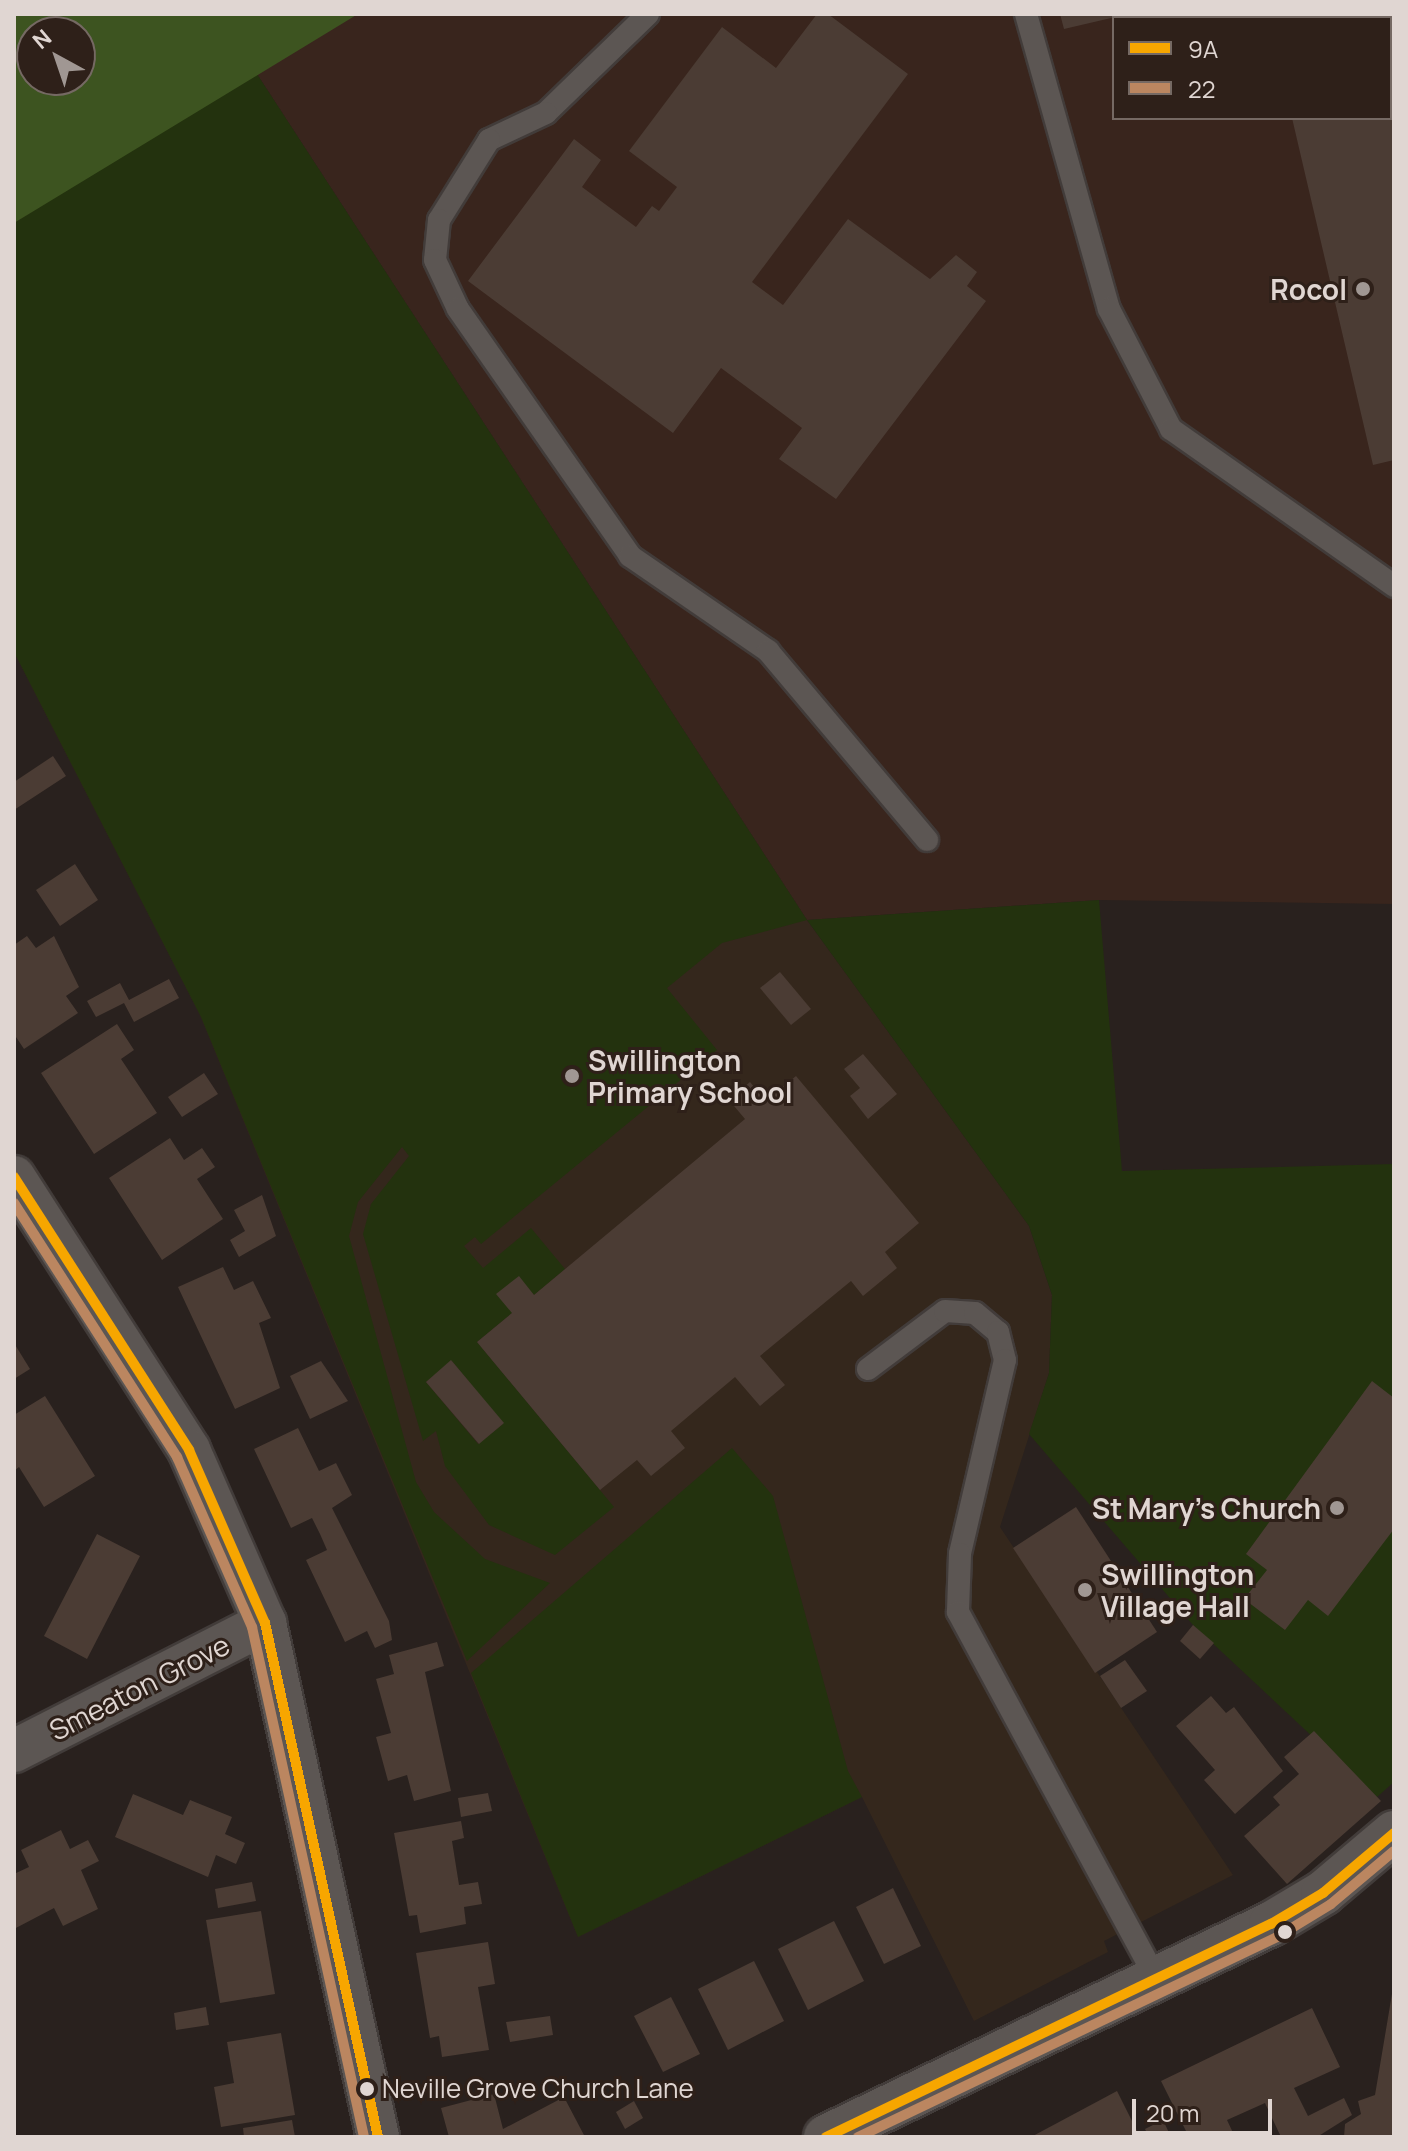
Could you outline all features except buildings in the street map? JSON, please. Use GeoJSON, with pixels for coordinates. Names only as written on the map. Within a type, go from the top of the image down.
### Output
{"type":"FeatureCollection","features":[{"type":"Feature","properties":{"kind":"street"},"geometry":{"type":"LineString","coordinates":[[14,1177],[189,1450],[265,1623],[378,2137]]}},
{"type":"Feature","properties":{"kind":"street","name":"Smeaton Grove"},"geometry":{"type":"LineString","coordinates":[[14,1751],[265,1623]]}},
{"type":"Feature","properties":{"kind":"street"},"geometry":{"type":"LineString","coordinates":[[826,2137],[1310,1901],[1394,1833]]}},
{"type":"Feature","properties":{"kind":"lane"},"geometry":{"type":"LineString","coordinates":[[648,14],[546,113],[489,140],[439,220],[435,260],[458,309],[630,556],[768,651],[927,840]]}},
{"type":"Feature","properties":{"kind":"lane"},"geometry":{"type":"LineString","coordinates":[[1026,14],[1109,309],[1171,429],[1394,586]]}},
{"type":"Feature","properties":{"kind":"lane"},"geometry":{"type":"LineString","coordinates":[[868,1369],[945,1311],[975,1313],[998,1332],[1005,1360],[960,1554],[958,1612],[1156,1978]]}},
{"type":"Feature","properties":{"kind":"shaded area"},"geometry":{"type":"Polygon","coordinates":[[[358,14],[1394,14],[1394,904],[1099,900],[807,920],[255,71],[358,14]]]}},
{"type":"Feature","properties":{"kind":"shaded area","name":"Swillington Primary School"},"geometry":{"type":"Polygon","coordinates":[[[255,71],[807,920],[1029,1226],[1052,1295],[1049,1373],[1000,1527],[1233,1875],[1104,1941],[1108,1952],[974,2021],[862,1797],[578,1937],[201,1017],[14,652],[14,223],[255,71]]]}},
{"type":"Feature","properties":{"kind":"green space"},"geometry":{"type":"Polygon","coordinates":[[[14,14],[358,14],[14,223],[14,14]]]}},
{"type":"Feature","properties":{"kind":"green space"},"geometry":{"type":"Polygon","coordinates":[[[255,71],[807,920],[722,943],[667,988],[717,1050],[481,1244],[475,1237],[464,1246],[483,1268],[531,1228],[565,1269],[534,1295],[518,1277],[512,1313],[477,1342],[614,1507],[555,1555],[489,1525],[445,1466],[436,1431],[423,1441],[363,1234],[371,1204],[409,1156],[402,1147],[358,1202],[349,1236],[416,1482],[434,1512],[485,1559],[550,1583],[467,1661],[201,1017],[14,652],[14,223],[255,71]],[[452,1361],[426,1382],[478,1444],[503,1424],[452,1361]]]}},
{"type":"Feature","properties":{"kind":"green space"},"geometry":{"type":"Polygon","coordinates":[[[1099,900],[1122,1171],[1394,1164],[1394,1782],[1377,1797],[1193,1625],[1029,1434],[1049,1373],[1052,1295],[1029,1226],[807,920],[1099,900]]]}},
{"type":"Feature","properties":{"kind":"green space"},"geometry":{"type":"Polygon","coordinates":[[[732,1448],[773,1496],[848,1771],[862,1797],[578,1937],[471,1673],[732,1448]]]}},
{"type":"Feature","properties":{"kind":"transit line","name":"9A"},"geometry":{"type":"LineString","coordinates":[[14,1177],[189,1450],[265,1623],[378,2137]]}},
{"type":"Feature","properties":{"kind":"transit line","name":"22"},"geometry":{"type":"LineString","coordinates":[[14,1203],[177,1457],[252,1627],[364,2137]]}},
{"type":"Feature","properties":{"kind":"transit line","name":"9A"},"geometry":{"type":"LineString","coordinates":[[826,2137],[1271,1924],[1323,1893],[1394,1833]]}},
{"type":"Feature","properties":{"kind":"transit line","name":"22"},"geometry":{"type":"LineString","coordinates":[[858,2137],[1277,1937],[1331,1904],[1394,1851]]}},
{"type":"Feature","properties":{"kind":"place","name":"Rocol"},"geometry":{"type":"Point","coordinates":[1363,289]}},
{"type":"Feature","properties":{"kind":"place","name":"Swillington Primary School"},"geometry":{"type":"Point","coordinates":[572,1076]}},
{"type":"Feature","properties":{"kind":"place","name":"St Mary's Church"},"geometry":{"type":"Point","coordinates":[1337,1508]}},
{"type":"Feature","properties":{"kind":"place","name":"Swillington Village Hall"},"geometry":{"type":"Point","coordinates":[1085,1590]}},
{"type":"Feature","properties":{"kind":"place","name":"Neville Grove Church Lane"},"geometry":{"type":"Point","coordinates":[367,2089]}}]}
